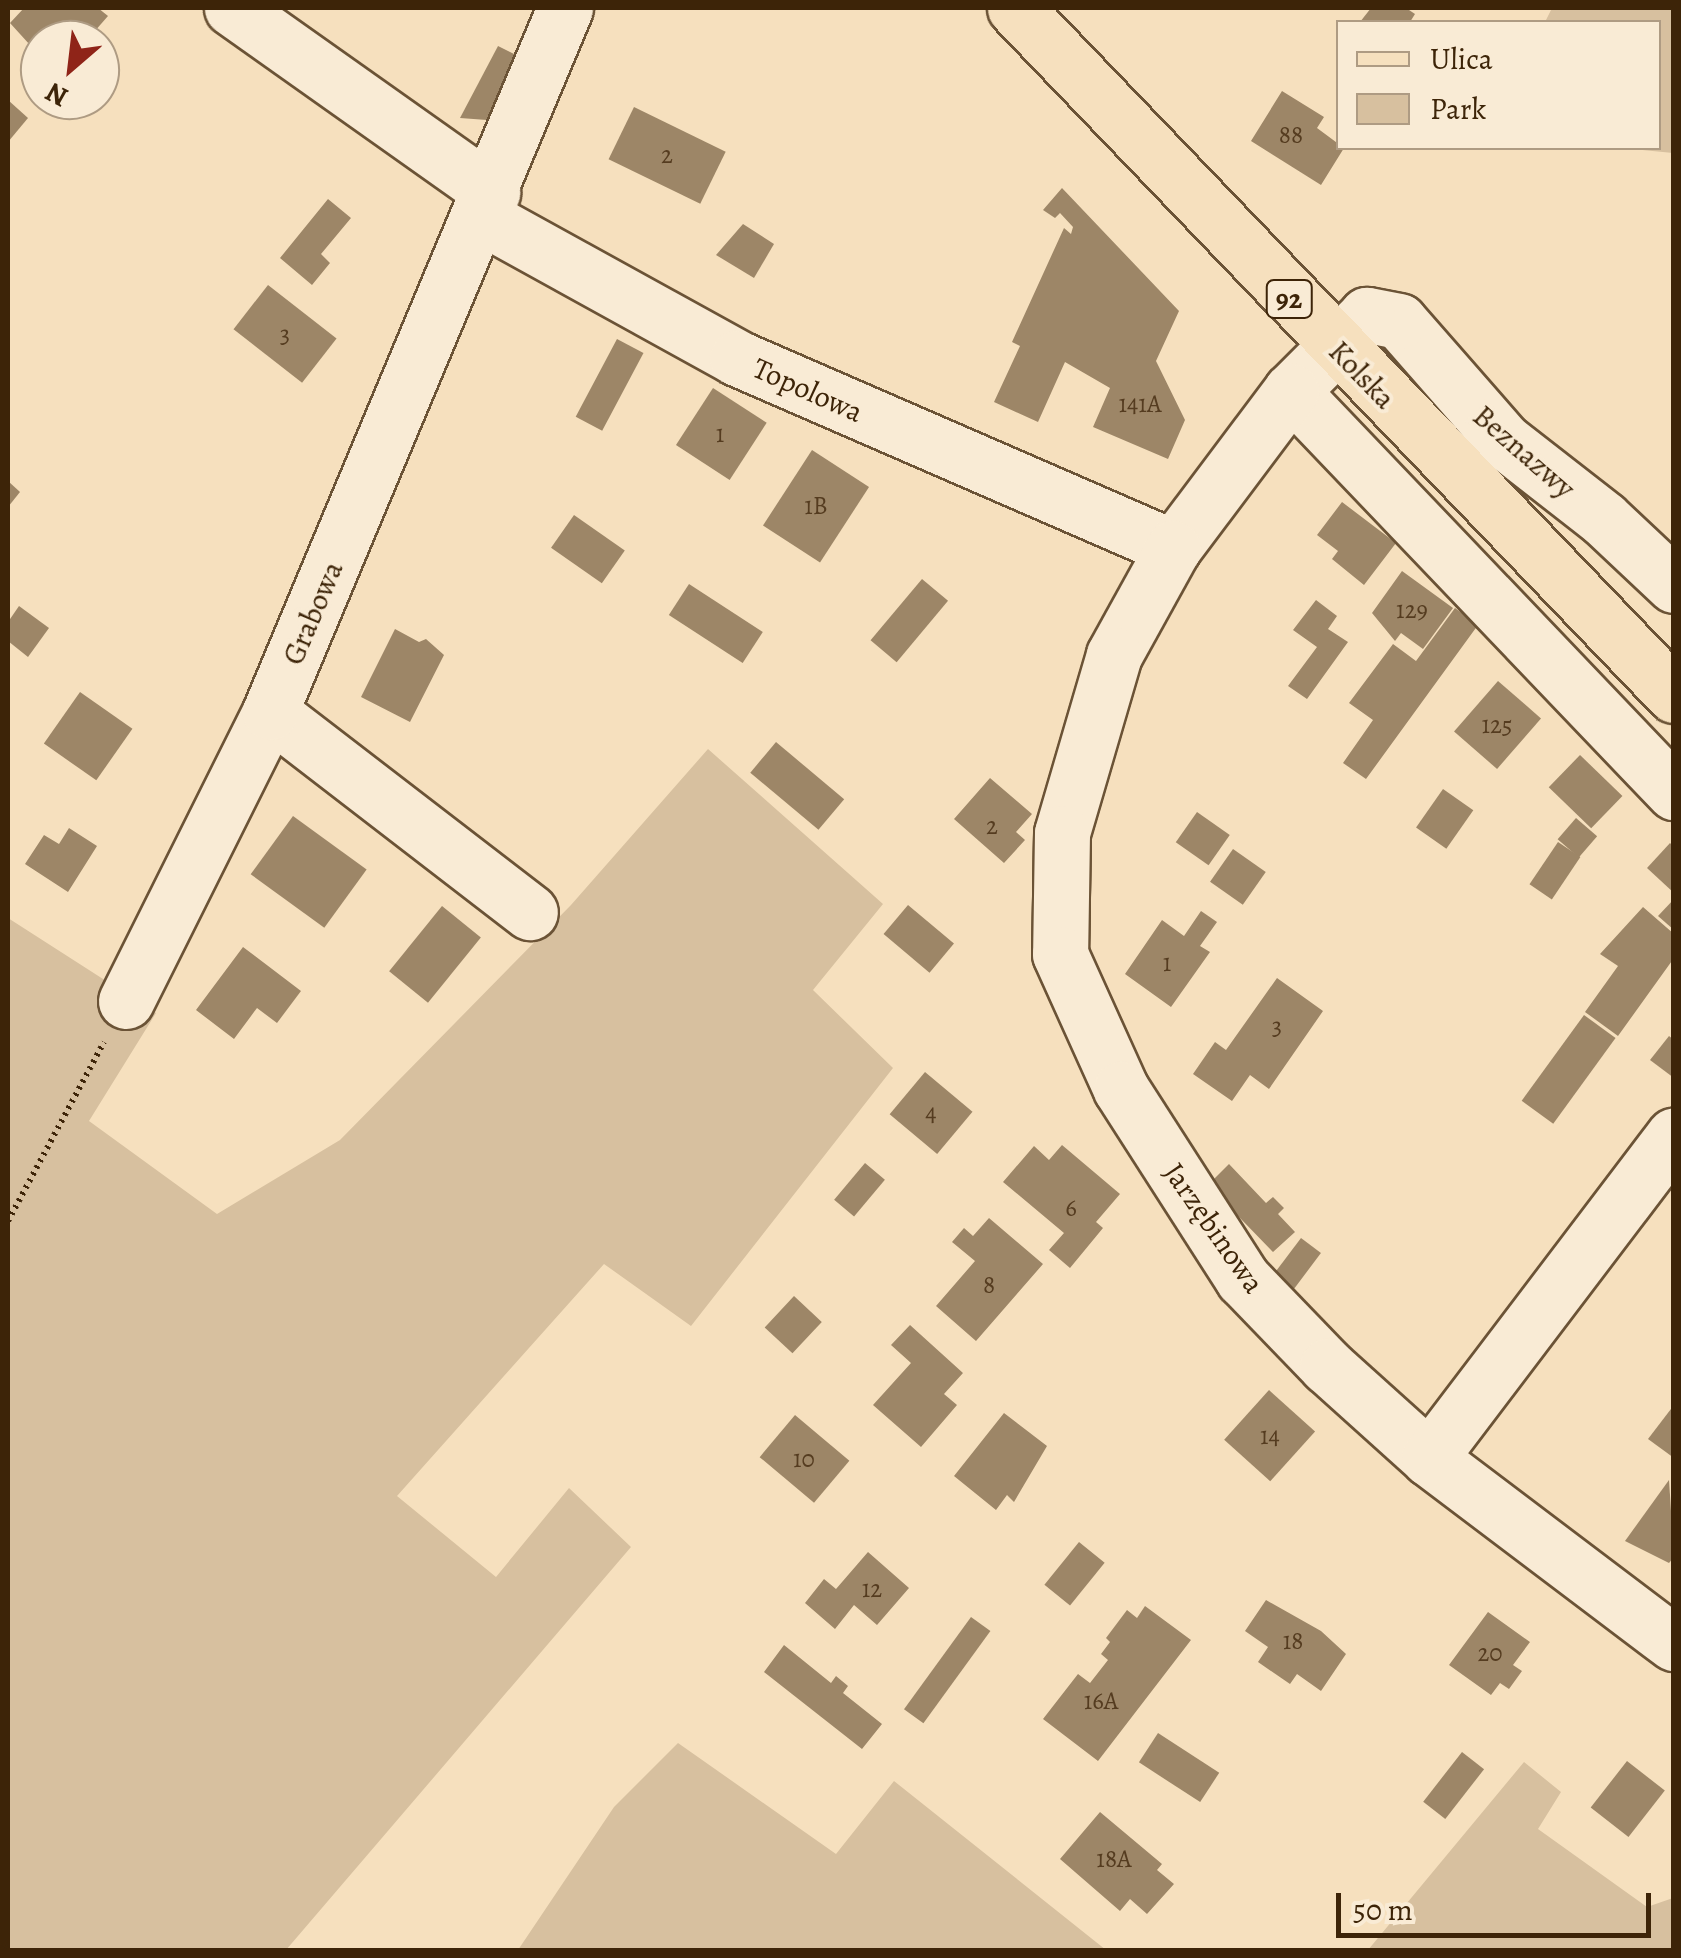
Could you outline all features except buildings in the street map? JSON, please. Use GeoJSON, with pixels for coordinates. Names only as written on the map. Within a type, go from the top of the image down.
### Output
{"type":"FeatureCollection","features":[{"type":"Feature","properties":{"kind":"main road","name":"Kolska"},"geometry":{"type":"LineString","coordinates":[[1015,8],[1333,346],[1674,695]]}},
{"type":"Feature","properties":{"kind":"street","name":"Topolowa"},"geometry":{"type":"LineString","coordinates":[[232,8],[487,204],[737,358],[1173,548]]}},
{"type":"Feature","properties":{"kind":"street"},"geometry":{"type":"LineString","coordinates":[[487,204],[564,8]]}},
{"type":"Feature","properties":{"kind":"street","name":"Grabowa"},"geometry":{"type":"LineString","coordinates":[[126,1001],[270,712],[487,204]]}},
{"type":"Feature","properties":{"kind":"street","name":"Beznazwy"},"geometry":{"type":"LineString","coordinates":[[1333,346],[1367,315],[1399,321],[1504,442],[1604,519],[1674,585]]}},
{"type":"Feature","properties":{"kind":"street"},"geometry":{"type":"LineString","coordinates":[[1173,548],[1292,391],[1333,346]]}},
{"type":"Feature","properties":{"kind":"street"},"geometry":{"type":"LineString","coordinates":[[1292,391],[1674,792]]}},
{"type":"Feature","properties":{"kind":"street","name":"Jarzębinowa"},"geometry":{"type":"LineString","coordinates":[[1173,548],[1114,655],[1062,832],[1060,954],[1121,1090],[1243,1279],[1429,1458],[1674,1644]]}},
{"type":"Feature","properties":{"kind":"street"},"geometry":{"type":"LineString","coordinates":[[270,712],[530,912]]}},
{"type":"Feature","properties":{"kind":"street"},"geometry":{"type":"LineString","coordinates":[[1429,1458],[1674,1135]]}},
{"type":"Feature","properties":{"kind":"path"},"geometry":{"type":"LineString","coordinates":[[8,1222],[126,1001]]}},
{"type":"Feature","properties":{"kind":"green space"},"geometry":{"type":"Polygon","coordinates":[[[1552,8],[1673,8],[1673,153],[1642,150],[1661,150],[1661,20],[1546,20],[1552,8]]]}},
{"type":"Feature","properties":{"kind":"green space"},"geometry":{"type":"Polygon","coordinates":[[[708,749],[883,904],[813,990],[893,1068],[691,1326],[604,1264],[397,1496],[496,1577],[569,1488],[631,1547],[286,1950],[8,1950],[8,918],[156,1013],[89,1121],[217,1214],[340,1140],[571,905],[708,749]]]}},
{"type":"Feature","properties":{"kind":"green space"},"geometry":{"type":"Polygon","coordinates":[[[678,1743],[836,1854],[894,1781],[1106,1950],[518,1950],[614,1807],[678,1743]]]}},
{"type":"Feature","properties":{"kind":"green space"},"geometry":{"type":"Polygon","coordinates":[[[1524,1762],[1561,1792],[1538,1829],[1647,1907],[1673,1898],[1673,1950],[1368,1950],[1524,1762]]]}}]}
